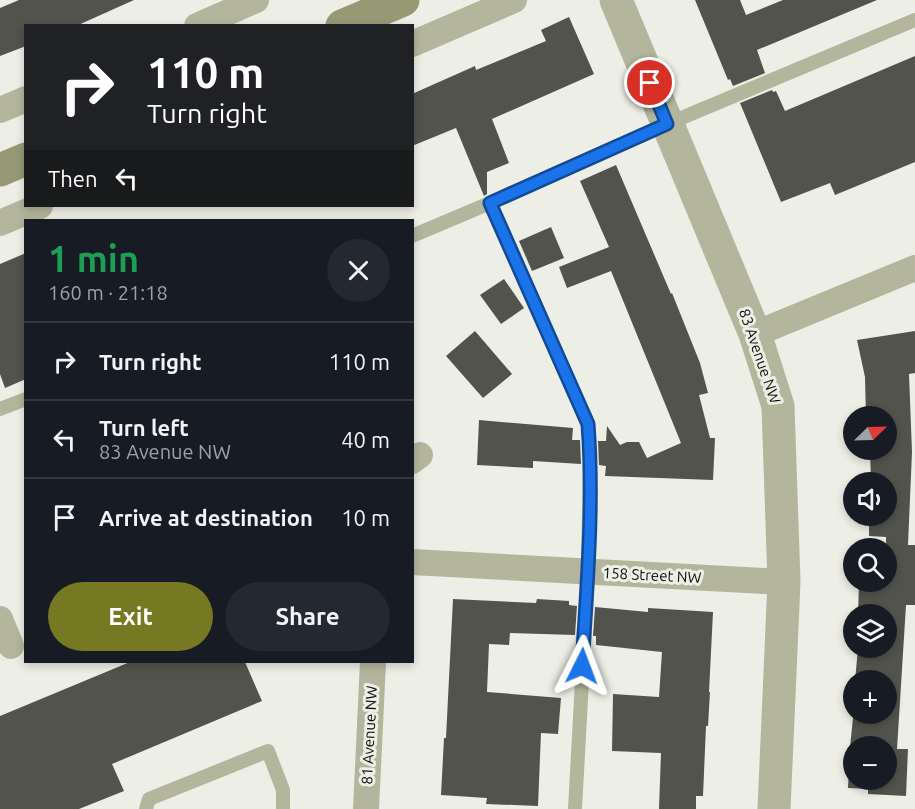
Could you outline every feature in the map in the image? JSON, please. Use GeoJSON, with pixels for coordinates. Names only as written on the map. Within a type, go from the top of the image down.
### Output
{"type":"FeatureCollection","features":[{"type":"Feature","properties":{"kind":"main road"},"geometry":{"type":"LineString","coordinates":[[347,24],[403,0]]}},
{"type":"Feature","properties":{"kind":"main road"},"geometry":{"type":"LineString","coordinates":[[0,170],[24,160]]}},
{"type":"Feature","properties":{"kind":"street"},"geometry":{"type":"LineString","coordinates":[[202,24],[256,0]]}},
{"type":"Feature","properties":{"kind":"street"},"geometry":{"type":"LineString","coordinates":[[414,43],[514,0]]}},
{"type":"Feature","properties":{"kind":"street","name":"83 Avenue NW"},"geometry":{"type":"LineString","coordinates":[[616,0],[755,334],[778,406],[784,582],[774,809]]}},
{"type":"Feature","properties":{"kind":"street"},"geometry":{"type":"LineString","coordinates":[[0,110],[24,100]]}},
{"type":"Feature","properties":{"kind":"street"},"geometry":{"type":"LineString","coordinates":[[0,223],[38,207]]}},
{"type":"Feature","properties":{"kind":"street"},"geometry":{"type":"LineString","coordinates":[[755,334],[915,268]]}},
{"type":"Feature","properties":{"kind":"street","name":"158 Street NW"},"geometry":{"type":"LineString","coordinates":[[414,562],[784,582]]}},
{"type":"Feature","properties":{"kind":"street"},"geometry":{"type":"LineString","coordinates":[[0,619],[12,645]]}},
{"type":"Feature","properties":{"kind":"street","name":"81 Avenue NW"},"geometry":{"type":"LineString","coordinates":[[366,809],[373,663]]}},
{"type":"Feature","properties":{"kind":"lane"},"geometry":{"type":"LineString","coordinates":[[414,235],[667,124],[915,20]]}},
{"type":"Feature","properties":{"kind":"lane"},"geometry":{"type":"LineString","coordinates":[[490,203],[588,424],[590,457],[588,572],[574,809]]}},
{"type":"Feature","properties":{"kind":"lane"},"geometry":{"type":"LineString","coordinates":[[0,409],[24,400]]}},
{"type":"Feature","properties":{"kind":"lane"},"geometry":{"type":"LineString","coordinates":[[146,809],[149,799],[268,751],[284,790],[283,809]]}},
{"type":"Feature","properties":{"kind":"building"},"geometry":{"type":"Polygon","coordinates":[[[19,0],[134,0],[80,24],[24,24],[24,47],[0,56],[0,8],[19,0]]]}},
{"type":"Feature","properties":{"kind":"building"},"geometry":{"type":"Polygon","coordinates":[[[695,0],[740,0],[746,15],[783,0],[877,0],[757,50],[765,73],[733,86],[730,79],[728,80],[695,0]]]}},
{"type":"Feature","properties":{"kind":"building"},"geometry":{"type":"Polygon","coordinates":[[[569,17],[594,74],[492,119],[509,163],[487,172],[487,194],[484,196],[456,128],[414,145],[414,93],[475,66],[476,70],[546,41],[541,30],[569,17]]]}},
{"type":"Feature","properties":{"kind":"building"},"geometry":{"type":"Polygon","coordinates":[[[915,56],[915,162],[835,195],[830,183],[781,202],[740,103],[772,90],[776,91],[785,111],[915,56]]]}},
{"type":"Feature","properties":{"kind":"building"},"geometry":{"type":"Polygon","coordinates":[[[616,165],[700,363],[708,393],[699,395],[710,438],[715,438],[713,480],[605,476],[606,466],[599,465],[598,441],[606,441],[607,426],[620,445],[627,442],[639,442],[647,458],[681,443],[611,271],[567,288],[559,267],[609,247],[580,181],[616,165]]]}},
{"type":"Feature","properties":{"kind":"building"},"geometry":{"type":"Polygon","coordinates":[[[551,227],[564,258],[532,271],[519,241],[551,227]]]}},
{"type":"Feature","properties":{"kind":"building"},"geometry":{"type":"Polygon","coordinates":[[[24,254],[24,380],[5,388],[0,374],[0,264],[24,254]]]}},
{"type":"Feature","properties":{"kind":"building"},"geometry":{"type":"Polygon","coordinates":[[[504,279],[524,308],[501,324],[480,295],[504,279]]]}},
{"type":"Feature","properties":{"kind":"building"},"geometry":{"type":"Polygon","coordinates":[[[475,331],[512,374],[483,398],[446,356],[475,331]]]}},
{"type":"Feature","properties":{"kind":"building"},"geometry":{"type":"Polygon","coordinates":[[[915,331],[915,373],[909,374],[912,452],[908,545],[915,545],[915,605],[906,605],[897,749],[897,736],[851,736],[852,724],[897,724],[897,670],[856,670],[857,658],[897,658],[897,604],[858,604],[859,592],[897,592],[897,538],[869,536],[869,526],[897,526],[897,472],[871,472],[870,460],[897,460],[897,406],[866,406],[865,377],[857,340],[915,331]]]}},
{"type":"Feature","properties":{"kind":"building"},"geometry":{"type":"Polygon","coordinates":[[[479,420],[573,428],[572,440],[580,440],[581,464],[533,461],[533,468],[477,465],[479,420]]]}},
{"type":"Feature","properties":{"kind":"building"},"geometry":{"type":"Polygon","coordinates":[[[453,599],[536,603],[537,599],[569,601],[569,605],[577,606],[575,635],[510,633],[509,645],[489,644],[487,692],[561,698],[558,734],[541,733],[538,806],[486,804],[487,798],[441,795],[453,599]]]}},
{"type":"Feature","properties":{"kind":"building"},"geometry":{"type":"Polygon","coordinates":[[[595,607],[648,612],[648,608],[713,612],[703,796],[696,796],[696,809],[659,809],[661,753],[612,751],[613,694],[659,697],[662,652],[596,645],[596,636],[593,636],[595,607]]]}},
{"type":"Feature","properties":{"kind":"building"},"geometry":{"type":"Polygon","coordinates":[[[128,663],[245,663],[262,701],[112,764],[124,791],[79,809],[0,809],[0,716],[128,663]]]}},
{"type":"Feature","properties":{"kind":"building"},"geometry":{"type":"Polygon","coordinates":[[[897,749],[908,749],[906,796],[868,794],[868,790],[897,790],[897,749]]]}},
{"type":"Feature","properties":{"kind":"route"},"geometry":{"type":"LineString","coordinates":[[582,666],[588,572],[590,457],[588,424],[490,203],[667,124],[650,83]]}}]}
